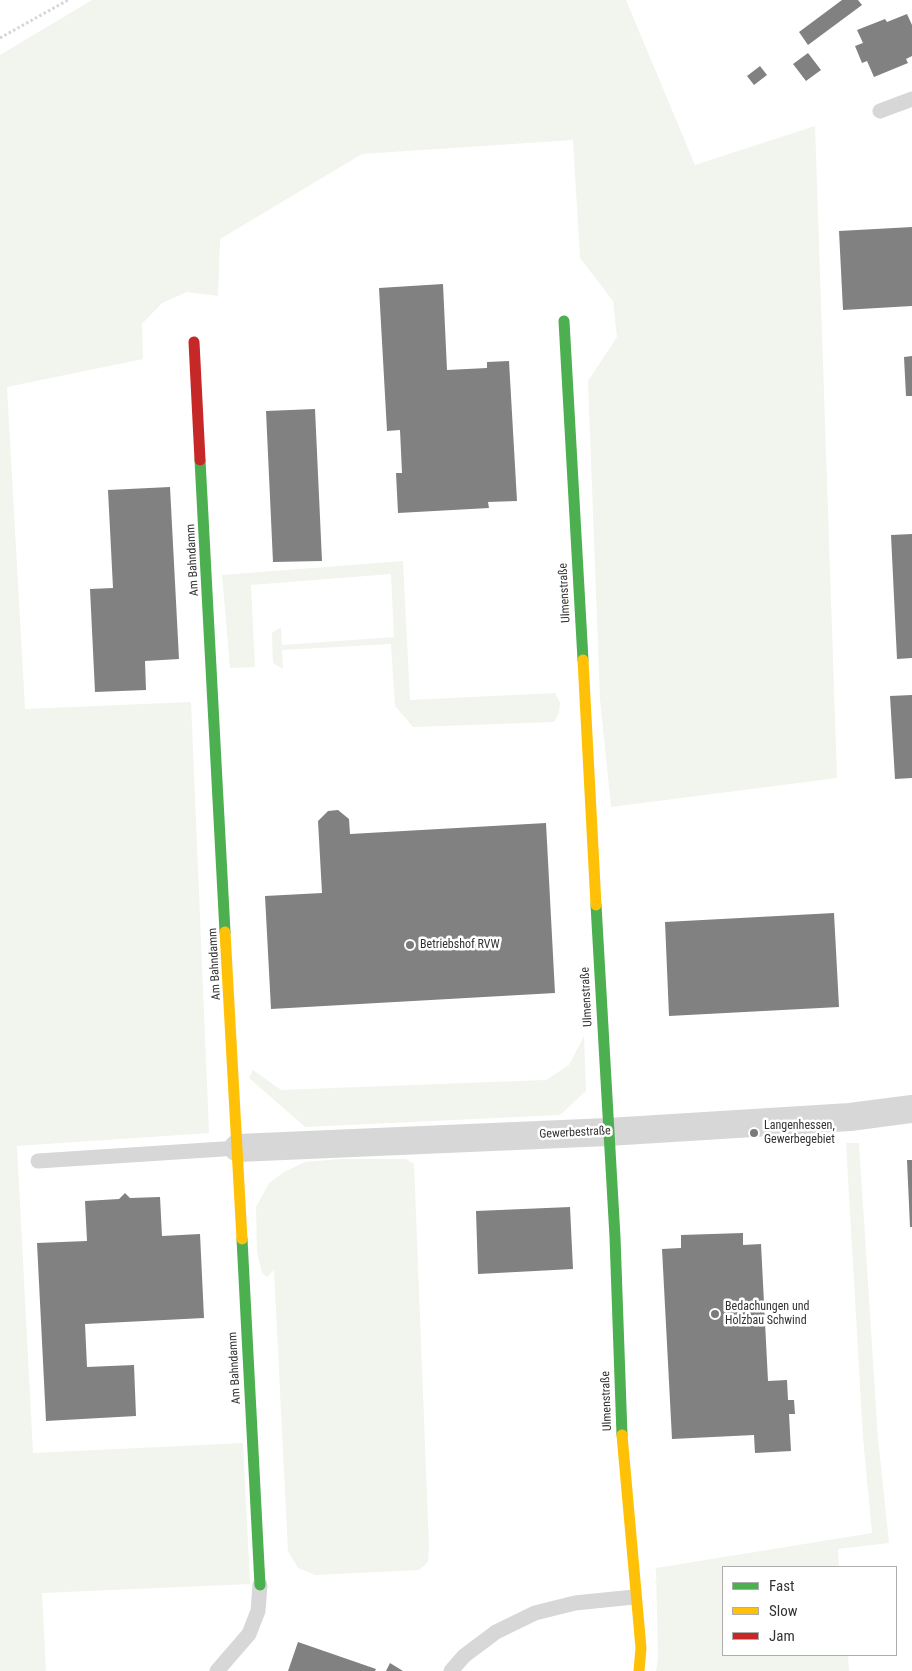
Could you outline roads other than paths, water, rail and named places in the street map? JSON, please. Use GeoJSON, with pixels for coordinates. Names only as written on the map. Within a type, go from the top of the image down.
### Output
{"type":"FeatureCollection","features":[{"type":"Feature","properties":{"kind":"street","name":"Ulmenstraße"},"geometry":{"type":"LineString","coordinates":[[564,321],[615,1237],[623,1454],[634,1597],[641,1648],[639,1671]]}},
{"type":"Feature","properties":{"kind":"street","name":"Am Bahndamm"},"geometry":{"type":"LineString","coordinates":[[194,342],[260,1585]]}},
{"type":"Feature","properties":{"kind":"street","name":"Gewerbestraße"},"geometry":{"type":"LineString","coordinates":[[238,1148],[608,1132],[850,1117],[912,1110]]}},
{"type":"Feature","properties":{"kind":"lane"},"geometry":{"type":"LineString","coordinates":[[880,111],[912,99]]}},
{"type":"Feature","properties":{"kind":"lane"},"geometry":{"type":"LineString","coordinates":[[38,1161],[238,1148]]}},
{"type":"Feature","properties":{"kind":"lane"},"geometry":{"type":"LineString","coordinates":[[217,1671],[250,1634],[258,1611],[260,1585]]}},
{"type":"Feature","properties":{"kind":"lane"},"geometry":{"type":"LineString","coordinates":[[451,1671],[464,1656],[496,1632],[535,1613],[575,1604],[634,1597]]}},
{"type":"Feature","properties":{"kind":"place","name":"Betriebshof RVW"},"geometry":{"type":"Point","coordinates":[410,945]}},
{"type":"Feature","properties":{"kind":"place","name":"Langenhessen, Gewerbegebiet"},"geometry":{"type":"Point","coordinates":[754,1133]}},
{"type":"Feature","properties":{"kind":"place","name":"Bedachungen und Holzbau Schwind"},"geometry":{"type":"Point","coordinates":[715,1314]}}]}
